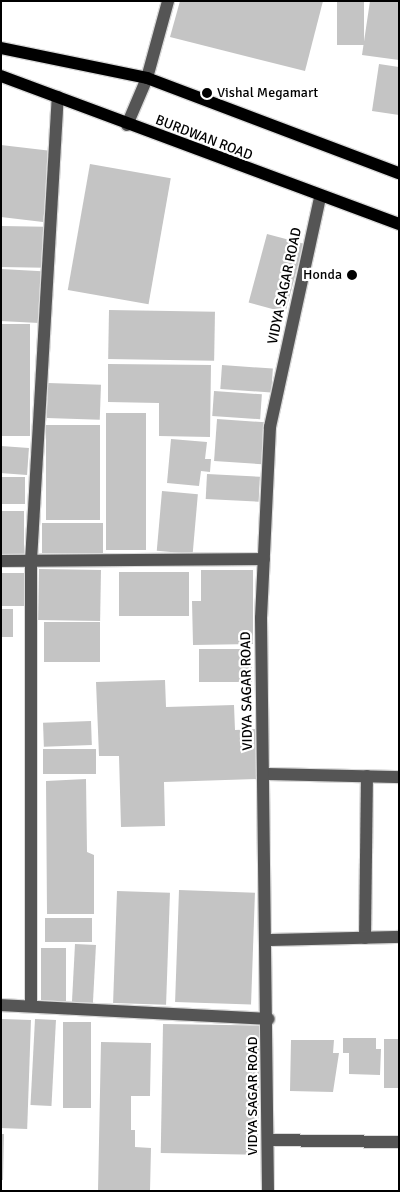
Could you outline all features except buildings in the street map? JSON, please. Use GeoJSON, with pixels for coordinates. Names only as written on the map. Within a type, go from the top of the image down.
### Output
{"type":"FeatureCollection","features":[{"type":"Feature","properties":{"kind":"main road"},"geometry":{"type":"LineString","coordinates":[[1,48],[147,78],[399,173]]}},
{"type":"Feature","properties":{"kind":"main road","name":"BURDWAN ROAD"},"geometry":{"type":"LineString","coordinates":[[1,76],[126,125],[320,197],[399,224]]}},
{"type":"Feature","properties":{"kind":"street"},"geometry":{"type":"LineString","coordinates":[[126,125],[147,78],[168,1]]}},
{"type":"Feature","properties":{"kind":"street"},"geometry":{"type":"LineString","coordinates":[[32,1006],[31,561],[58,97]]}},
{"type":"Feature","properties":{"kind":"street","name":"VIDYA SAGAR ROAD"},"geometry":{"type":"LineString","coordinates":[[268,1191],[269,1019],[263,774],[264,559],[270,428],[320,197]]}},
{"type":"Feature","properties":{"kind":"street"},"geometry":{"type":"LineString","coordinates":[[1,561],[264,559]]}},
{"type":"Feature","properties":{"kind":"street"},"geometry":{"type":"LineString","coordinates":[[263,774],[399,777]]}},
{"type":"Feature","properties":{"kind":"street"},"geometry":{"type":"LineString","coordinates":[[365,938],[367,776]]}},
{"type":"Feature","properties":{"kind":"street"},"geometry":{"type":"LineString","coordinates":[[266,940],[399,937]]}},
{"type":"Feature","properties":{"kind":"street"},"geometry":{"type":"LineString","coordinates":[[1,1005],[269,1019]]}},
{"type":"Feature","properties":{"kind":"street"},"geometry":{"type":"LineString","coordinates":[[268,1140],[399,1142]]}},
{"type":"Feature","properties":{"kind":"place","name":"Vishal Megamart"},"geometry":{"type":"Point","coordinates":[207,93]}},
{"type":"Feature","properties":{"kind":"place","name":"Honda"},"geometry":{"type":"Point","coordinates":[352,275]}}]}
